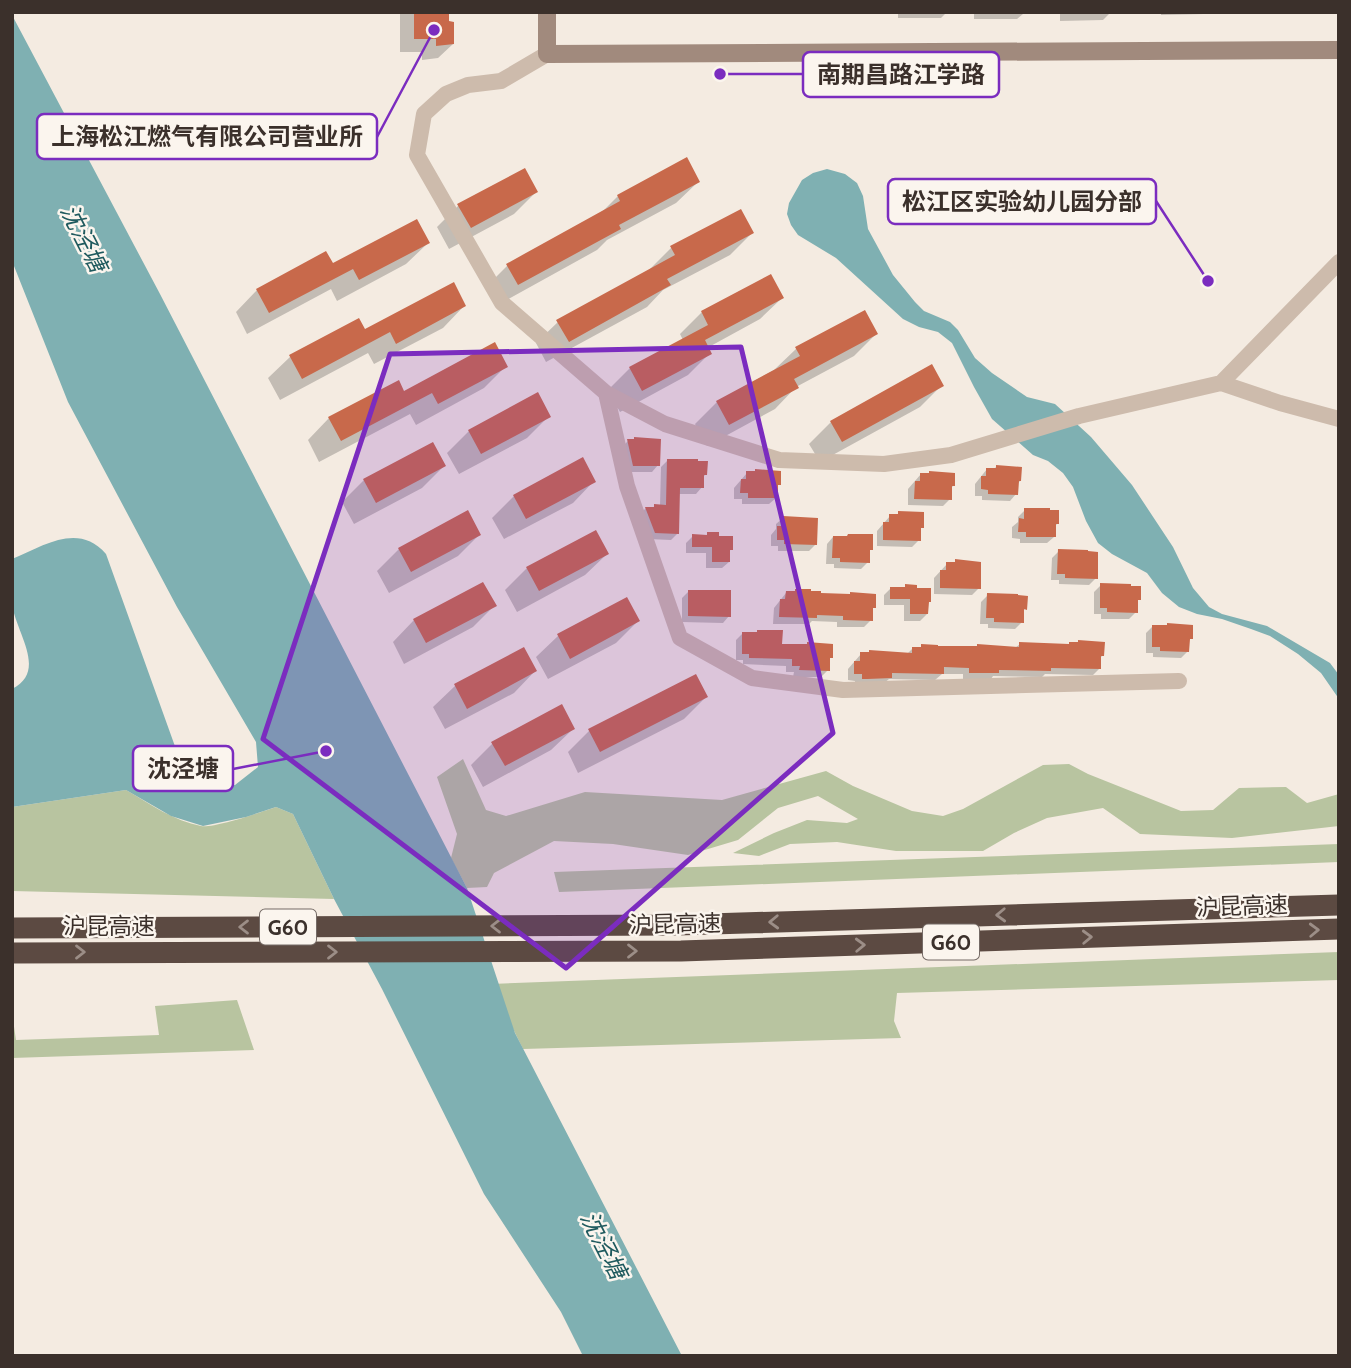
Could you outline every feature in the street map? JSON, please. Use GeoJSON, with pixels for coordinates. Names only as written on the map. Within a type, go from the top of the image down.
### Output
{"type":"FeatureCollection","features":[{"type":"Feature","properties":{"kind":"highway","name":"沪昆高速"},"geometry":{"type":"LineString","coordinates":[[12,928],[691,925],[1339,905]]}},
{"type":"Feature","properties":{"kind":"highway","name":"沪昆高速"},"geometry":{"type":"LineString","coordinates":[[12,953],[681,951],[1339,929]]}},
{"type":"Feature","properties":{"kind":"main road"},"geometry":{"type":"LineString","coordinates":[[547,12],[547,54],[1339,50]]}},
{"type":"Feature","properties":{"kind":"street"},"geometry":{"type":"LineString","coordinates":[[547,54],[501,81],[468,85],[446,94],[424,114],[417,155],[502,303],[606,393],[665,424],[779,460],[884,464],[951,455],[1079,416],[1221,383],[1339,419]]}},
{"type":"Feature","properties":{"kind":"street"},"geometry":{"type":"LineString","coordinates":[[1221,383],[1339,262]]}},
{"type":"Feature","properties":{"kind":"street"},"geometry":{"type":"LineString","coordinates":[[606,393],[627,486],[680,638],[752,678],[843,690],[1178,681]]}},
{"type":"Feature","properties":{"kind":"highlighted area"},"geometry":{"type":"Polygon","coordinates":[[[741,347],[833,733],[566,968],[263,739],[390,354],[741,347]]]}},
{"type":"Feature","properties":{"kind":"green space"},"geometry":{"type":"Polygon","coordinates":[[[463,759],[486,810],[506,816],[585,792],[722,800],[826,771],[853,786],[912,811],[943,816],[963,809],[1043,765],[1069,764],[1181,811],[1213,810],[1239,788],[1286,787],[1307,803],[1339,794],[1339,826],[1232,838],[1140,834],[1103,808],[1047,818],[983,851],[896,851],[837,842],[790,844],[759,856],[733,853],[807,820],[847,823],[858,819],[818,796],[778,808],[738,840],[688,855],[613,844],[554,841],[494,873],[487,887],[467,888],[451,858],[457,834],[437,777],[463,759]]]}},
{"type":"Feature","properties":{"kind":"green space"},"geometry":{"type":"Polygon","coordinates":[[[126,790],[172,816],[201,826],[227,822],[276,807],[293,814],[334,899],[12,891],[12,807],[126,790]]]}},
{"type":"Feature","properties":{"kind":"green space"},"geometry":{"type":"Polygon","coordinates":[[[1339,844],[1339,862],[559,892],[554,872],[1339,844]]]}},
{"type":"Feature","properties":{"kind":"green space"},"geometry":{"type":"Polygon","coordinates":[[[1339,952],[1339,980],[897,993],[894,1021],[901,1038],[523,1049],[491,984],[1339,952]]]}},
{"type":"Feature","properties":{"kind":"green space"},"geometry":{"type":"Polygon","coordinates":[[[237,1000],[254,1050],[12,1058],[12,1013],[16,1040],[159,1035],[155,1006],[237,1000]]]}},
{"type":"Feature","properties":{"kind":"water"},"geometry":{"type":"Polygon","coordinates":[[[12,15],[160,294],[467,888],[515,1033],[682,1356],[583,1356],[561,1312],[484,1194],[293,814],[276,807],[246,817],[203,826],[171,816],[126,790],[12,807],[12,689],[28,672],[29,662],[12,604],[12,559],[48,543],[72,538],[95,544],[106,554],[186,777],[235,785],[258,767],[256,742],[177,607],[68,402],[12,261],[12,15]]]}},
{"type":"Feature","properties":{"kind":"water"},"geometry":{"type":"Polygon","coordinates":[[[827,169],[845,174],[857,183],[863,196],[868,229],[893,275],[915,302],[924,311],[950,322],[975,358],[992,373],[1027,397],[1055,404],[1091,437],[1132,485],[1173,547],[1193,588],[1209,607],[1222,614],[1267,626],[1330,663],[1339,675],[1339,699],[1321,673],[1298,654],[1270,636],[1179,607],[1162,593],[1147,573],[1098,543],[1073,487],[1063,473],[1048,461],[1033,455],[992,419],[952,343],[938,332],[903,319],[836,258],[798,235],[787,214],[789,203],[802,180],[827,169]]]}},
{"type":"Feature","properties":{"kind":"building"},"geometry":{"type":"Polygon","coordinates":[[[414,12],[449,12],[449,21],[454,22],[454,44],[436,46],[436,39],[414,39],[414,12]]]}},
{"type":"Feature","properties":{"kind":"building"},"geometry":{"type":"Polygon","coordinates":[[[687,157],[700,182],[619,225],[621,229],[518,285],[506,264],[620,201],[617,195],[687,157]]]}},
{"type":"Feature","properties":{"kind":"building"},"geometry":{"type":"Polygon","coordinates":[[[525,168],[538,192],[471,228],[457,204],[525,168]]]}},
{"type":"Feature","properties":{"kind":"building"},"geometry":{"type":"Polygon","coordinates":[[[741,209],[754,233],[667,279],[671,285],[569,342],[556,320],[675,255],[670,246],[741,209]]]}},
{"type":"Feature","properties":{"kind":"building"},"geometry":{"type":"Polygon","coordinates":[[[417,219],[430,243],[359,280],[353,269],[269,313],[256,289],[326,251],[333,263],[417,219]]]}},
{"type":"Feature","properties":{"kind":"building"},"geometry":{"type":"Polygon","coordinates":[[[771,274],[784,298],[705,340],[712,354],[642,391],[629,367],[708,325],[701,311],[771,274]]]}},
{"type":"Feature","properties":{"kind":"building"},"geometry":{"type":"Polygon","coordinates":[[[454,282],[466,306],[396,344],[390,332],[302,379],[289,355],[359,318],[365,329],[454,282]]]}},
{"type":"Feature","properties":{"kind":"building"},"geometry":{"type":"Polygon","coordinates":[[[865,310],[878,334],[794,379],[799,388],[729,425],[716,401],[800,356],[795,347],[865,310]]]}},
{"type":"Feature","properties":{"kind":"building"},"geometry":{"type":"Polygon","coordinates":[[[495,342],[508,367],[438,404],[432,393],[341,441],[328,417],[399,380],[404,391],[495,342]]]}},
{"type":"Feature","properties":{"kind":"building"},"geometry":{"type":"Polygon","coordinates":[[[932,364],[944,386],[842,442],[830,421],[932,364]]]}},
{"type":"Feature","properties":{"kind":"building"},"geometry":{"type":"Polygon","coordinates":[[[538,392],[551,417],[481,454],[468,430],[538,392]]]}},
{"type":"Feature","properties":{"kind":"building"},"geometry":{"type":"Polygon","coordinates":[[[627,439],[661,439],[660,466],[633,466],[627,439]]]}},
{"type":"Feature","properties":{"kind":"building"},"geometry":{"type":"Polygon","coordinates":[[[433,442],[446,466],[376,503],[363,479],[433,442]]]}},
{"type":"Feature","properties":{"kind":"building"},"geometry":{"type":"Polygon","coordinates":[[[583,457],[596,482],[526,519],[513,495],[583,457]]]}},
{"type":"Feature","properties":{"kind":"building"},"geometry":{"type":"Polygon","coordinates":[[[667,459],[708,461],[704,488],[680,488],[679,534],[655,533],[645,507],[654,507],[654,504],[666,505],[667,459]]]}},
{"type":"Feature","properties":{"kind":"building"},"geometry":{"type":"Polygon","coordinates":[[[996,465],[1022,467],[1018,495],[988,494],[988,490],[981,489],[981,476],[986,476],[986,468],[996,468],[996,465]]]}},
{"type":"Feature","properties":{"kind":"building"},"geometry":{"type":"Polygon","coordinates":[[[746,471],[781,471],[778,498],[748,498],[748,493],[740,493],[741,479],[746,479],[746,471]]]}},
{"type":"Feature","properties":{"kind":"building"},"geometry":{"type":"Polygon","coordinates":[[[920,473],[955,473],[952,500],[914,499],[915,481],[920,481],[920,473]]]}},
{"type":"Feature","properties":{"kind":"building"},"geometry":{"type":"Polygon","coordinates":[[[1024,508],[1059,510],[1056,537],[1026,537],[1026,532],[1018,532],[1019,518],[1024,519],[1024,508]]]}},
{"type":"Feature","properties":{"kind":"building"},"geometry":{"type":"Polygon","coordinates":[[[468,510],[481,535],[411,572],[398,548],[468,510]]]}},
{"type":"Feature","properties":{"kind":"building"},"geometry":{"type":"Polygon","coordinates":[[[898,511],[924,512],[921,541],[883,540],[883,522],[889,522],[889,514],[898,514],[898,511]]]}},
{"type":"Feature","properties":{"kind":"building"},"geometry":{"type":"Polygon","coordinates":[[[783,516],[818,518],[817,545],[784,544],[784,540],[777,540],[777,526],[783,526],[783,516]]]}},
{"type":"Feature","properties":{"kind":"building"},"geometry":{"type":"Polygon","coordinates":[[[596,530],[609,554],[539,591],[526,567],[596,530]]]}},
{"type":"Feature","properties":{"kind":"building"},"geometry":{"type":"Polygon","coordinates":[[[707,532],[719,532],[719,536],[733,536],[730,562],[712,562],[712,547],[692,547],[692,534],[707,535],[707,532]]]}},
{"type":"Feature","properties":{"kind":"building"},"geometry":{"type":"Polygon","coordinates":[[[873,534],[870,563],[840,562],[840,558],[832,558],[833,536],[873,534]]]}},
{"type":"Feature","properties":{"kind":"building"},"geometry":{"type":"Polygon","coordinates":[[[1058,549],[1098,552],[1098,579],[1065,578],[1065,574],[1057,574],[1058,549]]]}},
{"type":"Feature","properties":{"kind":"building"},"geometry":{"type":"Polygon","coordinates":[[[955,559],[981,562],[981,589],[940,588],[940,570],[946,570],[946,562],[955,562],[955,559]]]}},
{"type":"Feature","properties":{"kind":"building"},"geometry":{"type":"Polygon","coordinates":[[[483,582],[497,606],[426,643],[413,619],[483,582]]]}},
{"type":"Feature","properties":{"kind":"building"},"geometry":{"type":"Polygon","coordinates":[[[1100,583],[1141,586],[1138,613],[1107,612],[1107,608],[1100,608],[1100,583]]]}},
{"type":"Feature","properties":{"kind":"building"},"geometry":{"type":"Polygon","coordinates":[[[905,584],[917,585],[917,588],[931,588],[928,614],[910,614],[910,599],[890,599],[890,587],[905,587],[905,584]]]}},
{"type":"Feature","properties":{"kind":"building"},"geometry":{"type":"Polygon","coordinates":[[[811,589],[821,593],[876,594],[873,621],[843,620],[843,616],[779,617],[780,599],[785,599],[786,591],[811,589]]]}},
{"type":"Feature","properties":{"kind":"building"},"geometry":{"type":"Polygon","coordinates":[[[688,590],[731,590],[731,617],[688,616],[688,590]]]}},
{"type":"Feature","properties":{"kind":"building"},"geometry":{"type":"Polygon","coordinates":[[[987,593],[1028,596],[1024,623],[994,622],[994,618],[986,618],[987,593]]]}},
{"type":"Feature","properties":{"kind":"building"},"geometry":{"type":"Polygon","coordinates":[[[627,597],[640,621],[570,659],[557,634],[627,597]]]}},
{"type":"Feature","properties":{"kind":"building"},"geometry":{"type":"Polygon","coordinates":[[[1152,625],[1193,625],[1189,652],[1160,651],[1160,647],[1152,647],[1152,625]]]}},
{"type":"Feature","properties":{"kind":"building"},"geometry":{"type":"Polygon","coordinates":[[[783,630],[782,644],[833,644],[830,671],[799,670],[800,666],[792,666],[792,659],[749,658],[749,654],[742,654],[742,632],[783,630]]]}},
{"type":"Feature","properties":{"kind":"building"},"geometry":{"type":"Polygon","coordinates":[[[1078,640],[1105,642],[1101,669],[1051,668],[1051,671],[999,670],[999,673],[969,673],[969,668],[944,667],[944,674],[892,673],[892,678],[867,679],[862,679],[862,674],[854,674],[854,661],[860,661],[860,652],[869,650],[912,653],[912,647],[921,647],[921,644],[1019,647],[1019,642],[1069,644],[1078,640]]]}},
{"type":"Feature","properties":{"kind":"building"},"geometry":{"type":"Polygon","coordinates":[[[524,647],[537,671],[467,709],[454,684],[524,647]]]}},
{"type":"Feature","properties":{"kind":"building"},"geometry":{"type":"Polygon","coordinates":[[[696,674],[708,697],[600,752],[588,729],[696,674]]]}},
{"type":"Feature","properties":{"kind":"building"},"geometry":{"type":"Polygon","coordinates":[[[562,704],[575,729],[505,766],[491,742],[562,704]]]}},
{"type":"Feature","properties":{"kind":"place","name":"上海松江燃气有限公司营业所"},"geometry":{"type":"Point","coordinates":[434,30]}},
{"type":"Feature","properties":{"kind":"place","name":"南期昌路江学路"},"geometry":{"type":"Point","coordinates":[720,74]}},
{"type":"Feature","properties":{"kind":"place","name":"松江区实验幼儿园分部"},"geometry":{"type":"Point","coordinates":[1208,281]}},
{"type":"Feature","properties":{"kind":"place","name":"沈泾塘"},"geometry":{"type":"Point","coordinates":[326,751]}}]}
